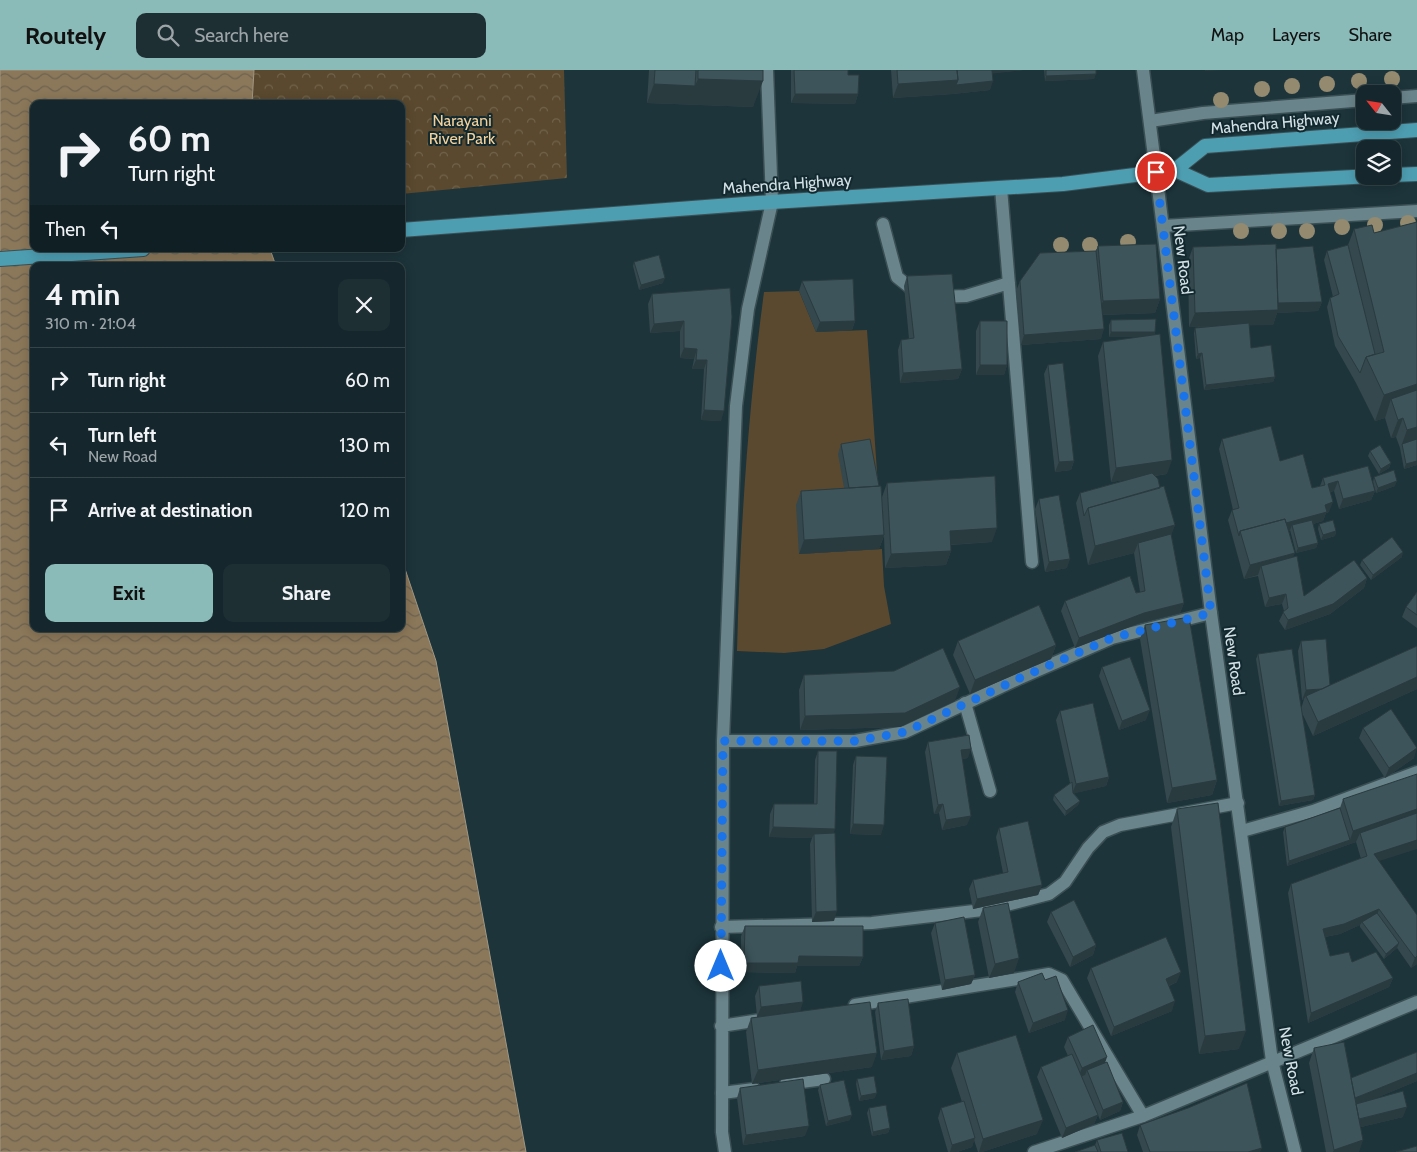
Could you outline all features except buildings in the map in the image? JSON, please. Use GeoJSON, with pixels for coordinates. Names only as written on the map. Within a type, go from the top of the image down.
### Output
{"type":"FeatureCollection","features":[{"type":"Feature","properties":{"kind":"highway","name":"Mahendra Highway"},"geometry":{"type":"LineString","coordinates":[[405,230],[772,202],[1063,184],[1175,170],[1205,146],[1417,130]]}},
{"type":"Feature","properties":{"kind":"highway"},"geometry":{"type":"LineString","coordinates":[[1175,170],[1208,185],[1356,177]]}},
{"type":"Feature","properties":{"kind":"highway"},"geometry":{"type":"LineString","coordinates":[[1401,175],[1417,174]]}},
{"type":"Feature","properties":{"kind":"highway"},"geometry":{"type":"LineString","coordinates":[[0,259],[100,252]]}},
{"type":"Feature","properties":{"kind":"street"},"geometry":{"type":"LineString","coordinates":[[725,1152],[722,1132],[721,1026],[723,741],[736,406],[748,309],[772,202],[767,70]]}},
{"type":"Feature","properties":{"kind":"street","name":"New Road"},"geometry":{"type":"LineString","coordinates":[[1143,70],[1211,613],[1272,1061],[1295,1152]]}},
{"type":"Feature","properties":{"kind":"street"},"geometry":{"type":"LineString","coordinates":[[1401,97],[1417,96]]}},
{"type":"Feature","properties":{"kind":"street"},"geometry":{"type":"LineString","coordinates":[[1150,121],[1203,113],[1356,101]]}},
{"type":"Feature","properties":{"kind":"street"},"geometry":{"type":"LineString","coordinates":[[1000,188],[1032,562]]}},
{"type":"Feature","properties":{"kind":"street"},"geometry":{"type":"LineString","coordinates":[[1163,226],[1417,211]]}},
{"type":"Feature","properties":{"kind":"street"},"geometry":{"type":"LineString","coordinates":[[883,224],[897,277],[922,298],[966,296],[1008,283]]}},
{"type":"Feature","properties":{"kind":"street"},"geometry":{"type":"LineString","coordinates":[[723,741],[856,741],[905,732],[965,703],[1112,638],[1211,613]]}},
{"type":"Feature","properties":{"kind":"street"},"geometry":{"type":"LineString","coordinates":[[965,703],[990,791]]}},
{"type":"Feature","properties":{"kind":"street"},"geometry":{"type":"LineString","coordinates":[[1242,831],[1313,811],[1417,772]]}},
{"type":"Feature","properties":{"kind":"street"},"geometry":{"type":"LineString","coordinates":[[721,927],[872,924],[991,909],[1049,894],[1064,882],[1088,848],[1103,832],[1120,825],[1238,803]]}},
{"type":"Feature","properties":{"kind":"street"},"geometry":{"type":"LineString","coordinates":[[846,1007],[1049,974],[1062,980],[1144,1116]]}},
{"type":"Feature","properties":{"kind":"street"},"geometry":{"type":"LineString","coordinates":[[1034,1152],[1144,1116],[1417,1002]]}},
{"type":"Feature","properties":{"kind":"street"},"geometry":{"type":"LineString","coordinates":[[721,1026],[779,1017]]}},
{"type":"Feature","properties":{"kind":"street"},"geometry":{"type":"LineString","coordinates":[[722,1093],[824,1079]]}},
{"type":"Feature","properties":{"kind":"green space","name":"Narayani River Park"},"geometry":{"type":"Polygon","coordinates":[[[254,70],[564,70],[567,178],[405,194],[405,100],[252,100],[254,70]]]}},
{"type":"Feature","properties":{"kind":"green space"},"geometry":{"type":"Polygon","coordinates":[[[799,291],[816,332],[867,330],[879,500],[799,554],[882,549],[884,586],[891,624],[824,649],[784,653],[737,651],[746,471],[753,381],[764,292],[799,291]]]}},
{"type":"Feature","properties":{"kind":"water"},"geometry":{"type":"Polygon","coordinates":[[[0,70],[254,70],[252,100],[30,100],[30,252],[271,252],[275,262],[30,262],[30,632],[405,632],[405,569],[436,661],[526,1152],[0,1152],[0,70]]]}},
{"type":"Feature","properties":{"kind":"route"},"geometry":{"type":"LineString","coordinates":[[721,966],[723,741],[856,741],[905,732],[1020,678],[1112,638],[1211,613],[1156,172]]}}]}
